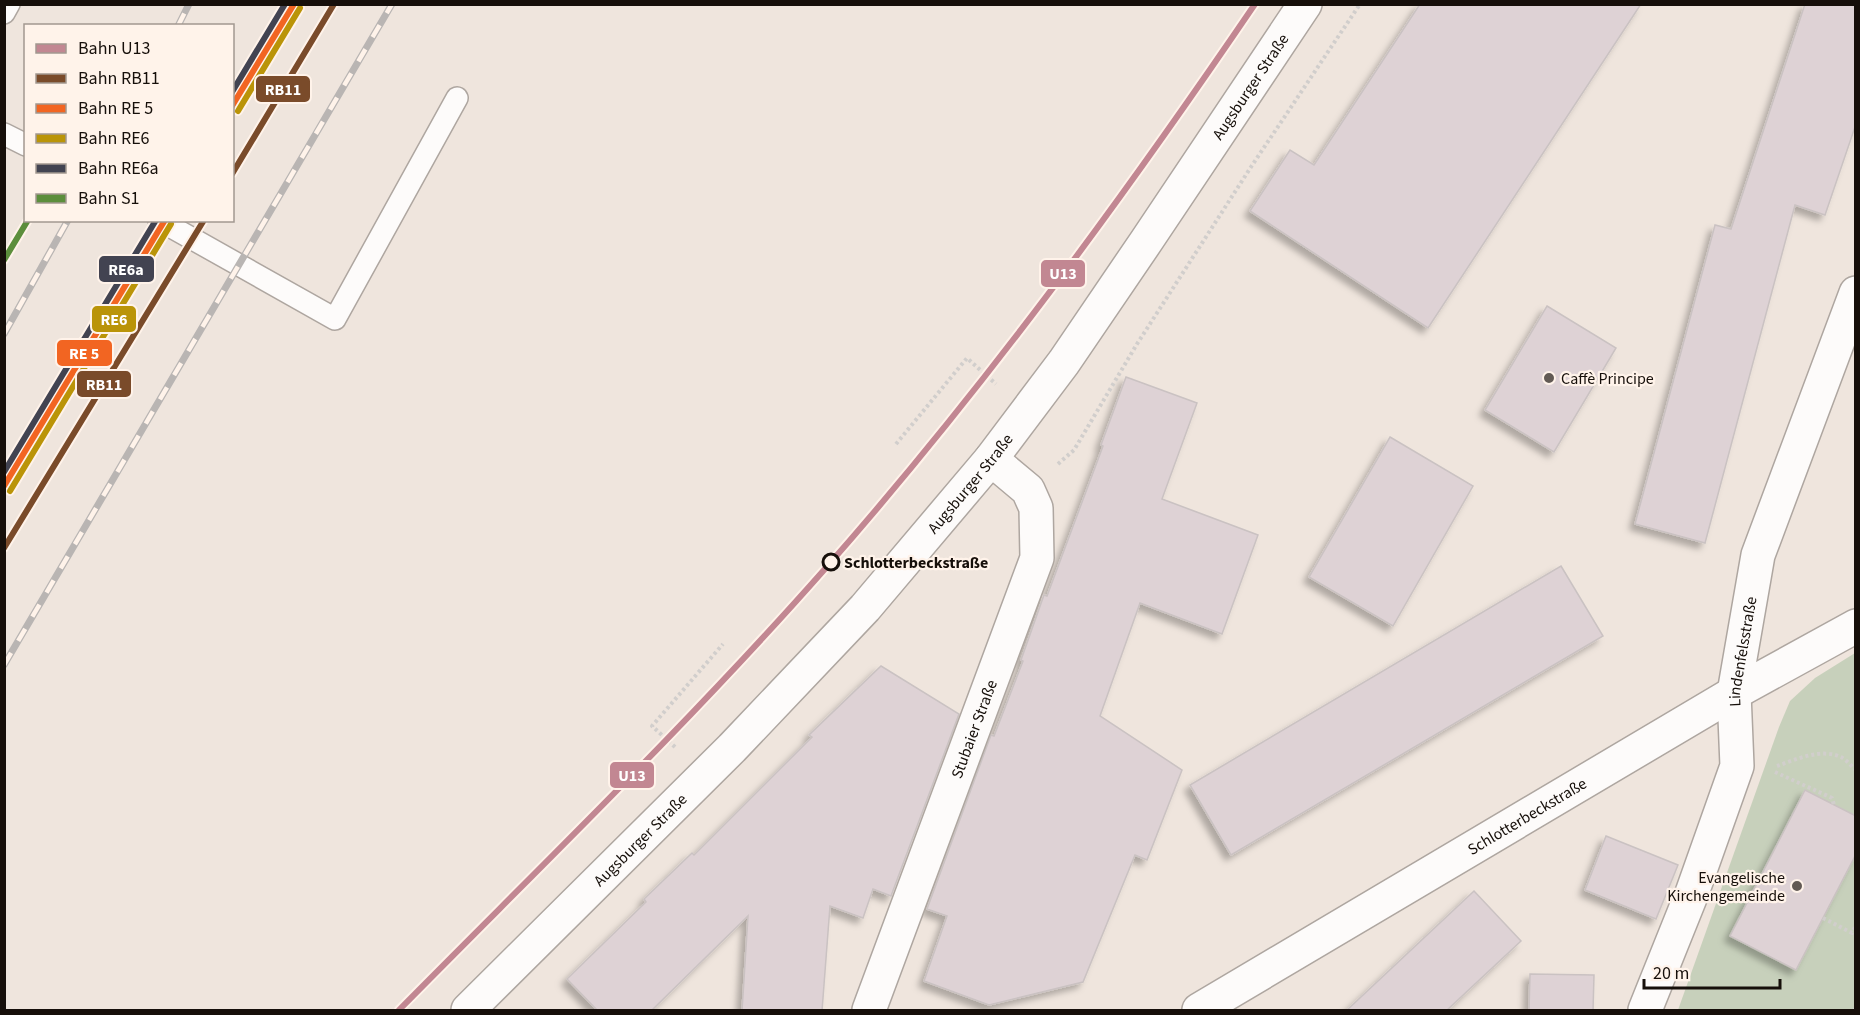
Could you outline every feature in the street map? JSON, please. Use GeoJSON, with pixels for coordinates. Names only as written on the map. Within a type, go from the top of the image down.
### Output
{"type":"FeatureCollection","features":[{"type":"Feature","properties":{"kind":"street","name":"Augsburger Straße"},"geometry":{"type":"LineString","coordinates":[[479,1007],[724,757],[866,608],[991,459],[1064,362],[1305,4]]}},
{"type":"Feature","properties":{"kind":"street","name":"Lindenfelsstraße"},"geometry":{"type":"LineString","coordinates":[[1645,1011],[1692,893],[1737,766],[1734,693],[1758,555],[1856,293]]}},
{"type":"Feature","properties":{"kind":"street"},"geometry":{"type":"LineString","coordinates":[[991,459],[1028,490]]}},
{"type":"Feature","properties":{"kind":"street","name":"Stubaier Straße"},"geometry":{"type":"LineString","coordinates":[[869,1011],[1037,558],[1036,508],[1028,490]]}},
{"type":"Feature","properties":{"kind":"street","name":"Schlotterbeckstraße"},"geometry":{"type":"LineString","coordinates":[[1200,1010],[1734,693],[1856,626]]}},
{"type":"Feature","properties":{"kind":"lane"},"geometry":{"type":"LineString","coordinates":[[4,13],[9,4]]}},
{"type":"Feature","properties":{"kind":"lane"},"geometry":{"type":"LineString","coordinates":[[163,222],[335,319],[457,98]]}},
{"type":"Feature","properties":{"kind":"lane"},"geometry":{"type":"LineString","coordinates":[[4,134],[24,144]]}},
{"type":"Feature","properties":{"kind":"path"},"geometry":{"type":"LineString","coordinates":[[1028,490],[1074,450],[1137,344],[1360,4]]}},
{"type":"Feature","properties":{"kind":"path"},"geometry":{"type":"LineString","coordinates":[[661,716],[723,644]]}},
{"type":"Feature","properties":{"kind":"path"},"geometry":{"type":"LineString","coordinates":[[1834,805],[1833,798],[1769,769],[1824,752],[1843,758],[1856,770]]}},
{"type":"Feature","properties":{"kind":"path"},"geometry":{"type":"LineString","coordinates":[[1823,918],[1852,933],[1856,925]]}},
{"type":"Feature","properties":{"kind":"green space"},"geometry":{"type":"Polygon","coordinates":[[[1855,653],[1855,1010],[1678,1010],[1790,701],[1815,678],[1855,653]]]}},
{"type":"Feature","properties":{"kind":"building"},"geometry":{"type":"Polygon","coordinates":[[[1420,4],[1641,4],[1428,328],[1250,211],[1290,150],[1314,165],[1420,4]]]}},
{"type":"Feature","properties":{"kind":"building"},"geometry":{"type":"Polygon","coordinates":[[[1805,4],[1856,4],[1856,124],[1825,215],[1795,205],[1705,543],[1635,524],[1715,225],[1731,229],[1805,4]]]}},
{"type":"Feature","properties":{"kind":"building"},"geometry":{"type":"Polygon","coordinates":[[[1547,306],[1616,348],[1554,452],[1485,410],[1547,306]]]}},
{"type":"Feature","properties":{"kind":"building"},"geometry":{"type":"Polygon","coordinates":[[[1126,377],[1197,403],[1162,499],[1258,535],[1222,634],[1140,603],[1100,716],[1182,770],[1147,860],[1135,855],[1083,982],[989,1005],[924,981],[947,916],[927,909],[991,735],[994,736],[1023,661],[1021,660],[1044,595],[1047,596],[1126,377]]]}},
{"type":"Feature","properties":{"kind":"building"},"geometry":{"type":"Polygon","coordinates":[[[1390,437],[1473,486],[1393,626],[1309,577],[1390,437]]]}},
{"type":"Feature","properties":{"kind":"building"},"geometry":{"type":"Polygon","coordinates":[[[1561,566],[1603,636],[1231,855],[1190,785],[1561,566]]]}},
{"type":"Feature","properties":{"kind":"building"},"geometry":{"type":"Polygon","coordinates":[[[881,666],[959,714],[891,896],[873,889],[863,918],[830,906],[822,1011],[742,1011],[748,916],[651,1011],[598,1011],[567,979],[646,902],[644,899],[692,853],[694,855],[812,737],[809,735],[881,666]]]}},
{"type":"Feature","properties":{"kind":"building","name":"Evangelische Kirchengemeinde"},"geometry":{"type":"Polygon","coordinates":[[[1805,790],[1856,816],[1856,854],[1796,970],[1730,936],[1805,790]]]}},
{"type":"Feature","properties":{"kind":"building"},"geometry":{"type":"Polygon","coordinates":[[[1606,836],[1678,865],[1656,919],[1585,890],[1606,836]]]}},
{"type":"Feature","properties":{"kind":"building"},"geometry":{"type":"Polygon","coordinates":[[[1474,891],[1521,941],[1446,1011],[1346,1011],[1474,891]]]}},
{"type":"Feature","properties":{"kind":"building"},"geometry":{"type":"Polygon","coordinates":[[[1530,974],[1594,975],[1593,1011],[1529,1011],[1530,974]]]}},
{"type":"Feature","properties":{"kind":"railway"},"geometry":{"type":"LineString","coordinates":[[179,24],[189,4]]}},
{"type":"Feature","properties":{"kind":"railway"},"geometry":{"type":"LineString","coordinates":[[4,665],[392,4]]}},
{"type":"Feature","properties":{"kind":"railway"},"geometry":{"type":"LineString","coordinates":[[4,334],[67,222]]}},
{"type":"Feature","properties":{"kind":"rail line","name":"RE6a"},"geometry":{"type":"LineString","coordinates":[[234,89],[285,4]]}},
{"type":"Feature","properties":{"kind":"rail line","name":"RB11"},"geometry":{"type":"LineString","coordinates":[[234,171],[334,4]]}},
{"type":"Feature","properties":{"kind":"rail line","name":"U13"},"geometry":{"type":"LineString","coordinates":[[399,1010],[721,683],[882,503],[994,365],[1048,294],[1153,151],[1255,4]]}},
{"type":"Feature","properties":{"kind":"rail line","name":"RE6"},"geometry":{"type":"LineString","coordinates":[[238,111],[300,8]]}},
{"type":"Feature","properties":{"kind":"rail line","name":"S1"},"geometry":{"type":"LineString","coordinates":[[4,260],[27,222]]}},
{"type":"Feature","properties":{"kind":"rail line","name":"RE6a"},"geometry":{"type":"LineString","coordinates":[[4,472],[155,222]]}},
{"type":"Feature","properties":{"kind":"rail line","name":"RB11"},"geometry":{"type":"LineString","coordinates":[[4,548],[203,222]]}},
{"type":"Feature","properties":{"kind":"rail line","name":"RE6"},"geometry":{"type":"LineString","coordinates":[[10,491],[171,224]]}},
{"type":"Feature","properties":{"kind":"transit line"},"geometry":{"type":"LineString","coordinates":[[234,103],[294,4]]}},
{"type":"Feature","properties":{"kind":"transit line"},"geometry":{"type":"LineString","coordinates":[[4,486],[164,222]]}},
{"type":"Feature","properties":{"kind":"place","name":"Caffè Principe"},"geometry":{"type":"Point","coordinates":[1549,378]}},
{"type":"Feature","properties":{"kind":"place","name":"Schlotterbeckstraße"},"geometry":{"type":"Point","coordinates":[831,562]}},
{"type":"Feature","properties":{"kind":"place","name":"Evangelische Kirchengemeinde"},"geometry":{"type":"Point","coordinates":[1797,886]}}]}
